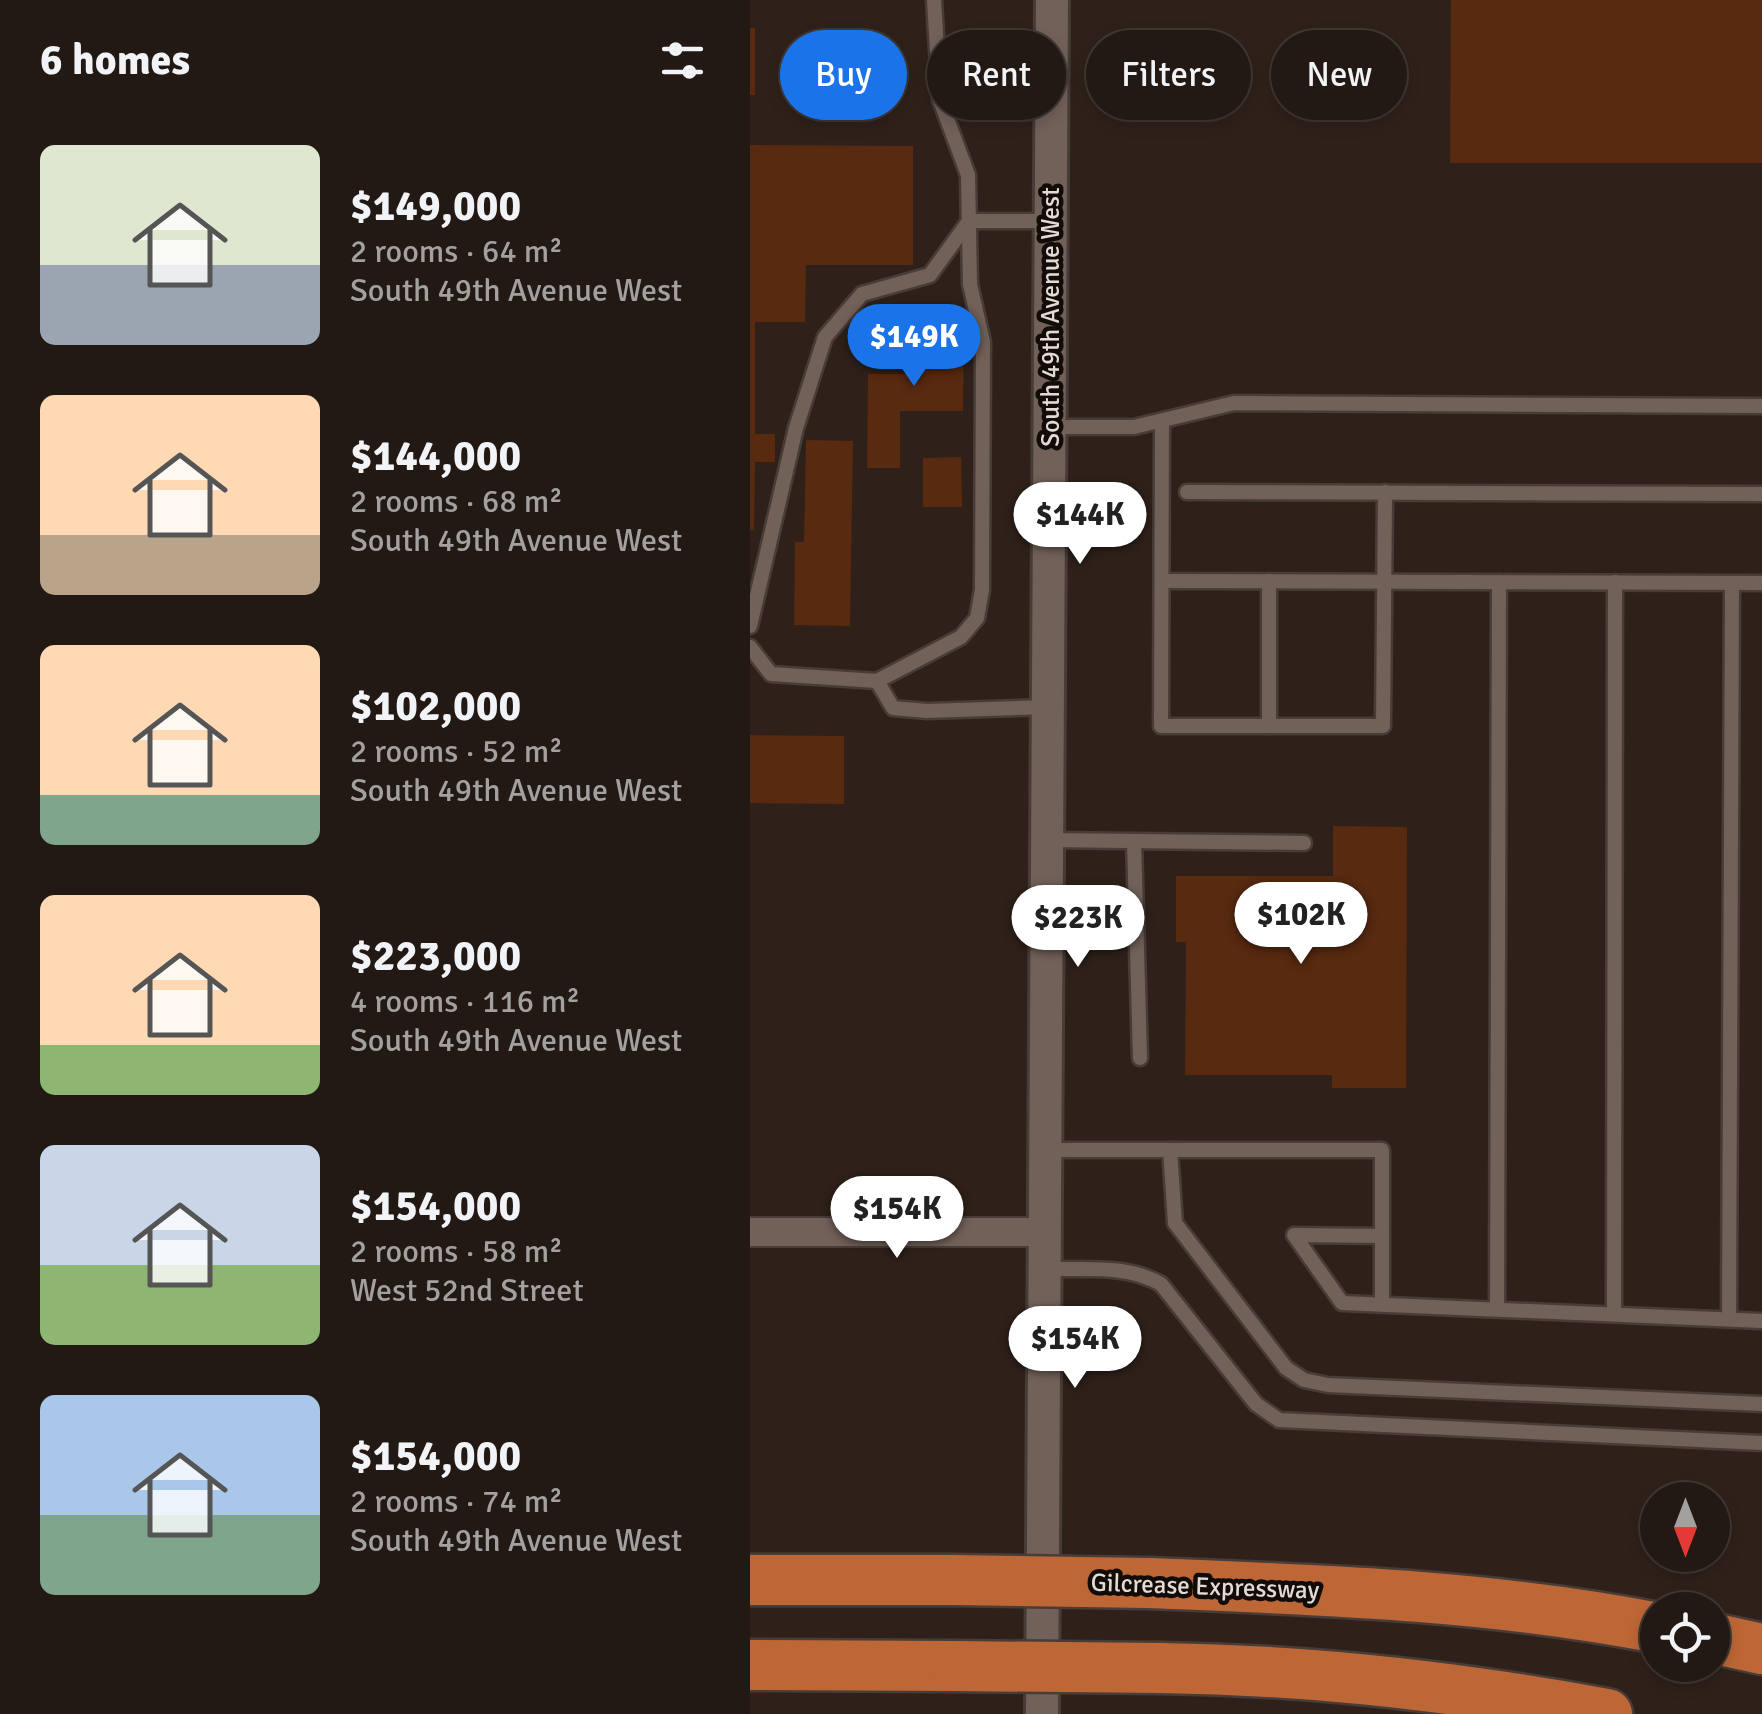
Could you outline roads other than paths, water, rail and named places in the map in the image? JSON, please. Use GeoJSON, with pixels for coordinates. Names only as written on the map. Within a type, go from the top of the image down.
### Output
{"type":"FeatureCollection","features":[{"type":"Feature","properties":{"kind":"highway","name":"Gilcrease Expressway"},"geometry":{"type":"LineString","coordinates":[[750,1580],[1148,1582],[1410,1594],[1520,1605],[1640,1625]]}},
{"type":"Feature","properties":{"kind":"highway"},"geometry":{"type":"LineString","coordinates":[[1730,1642],[1762,1649]]}},
{"type":"Feature","properties":{"kind":"highway"},"geometry":{"type":"LineString","coordinates":[[750,1665],[1247,1671],[1419,1686],[1607,1714]]}},
{"type":"Feature","properties":{"kind":"street","name":"South 49th Avenue West"},"geometry":{"type":"LineString","coordinates":[[1042,1714],[1052,0]]}},
{"type":"Feature","properties":{"kind":"street"},"geometry":{"type":"LineString","coordinates":[[750,1232],[1045,1232]]}},
{"type":"Feature","properties":{"kind":"lane"},"geometry":{"type":"LineString","coordinates":[[750,647],[771,674],[877,681],[960,636],[977,618],[982,590],[983,342],[970,284],[968,175],[940,100],[934,0]]}},
{"type":"Feature","properties":{"kind":"lane"},"geometry":{"type":"LineString","coordinates":[[969,221],[1050,221]]}},
{"type":"Feature","properties":{"kind":"lane"},"geometry":{"type":"LineString","coordinates":[[750,626],[796,428],[826,338],[862,294],[930,275],[969,221]]}},
{"type":"Feature","properties":{"kind":"lane"},"geometry":{"type":"LineString","coordinates":[[1049,428],[1134,427],[1234,404],[1762,406]]}},
{"type":"Feature","properties":{"kind":"lane"},"geometry":{"type":"LineString","coordinates":[[1162,421],[1162,726],[1383,726],[1385,492]]}},
{"type":"Feature","properties":{"kind":"lane"},"geometry":{"type":"LineString","coordinates":[[1188,492],[1762,494]]}},
{"type":"Feature","properties":{"kind":"lane"},"geometry":{"type":"LineString","coordinates":[[1162,581],[1762,583]]}},
{"type":"Feature","properties":{"kind":"lane"},"geometry":{"type":"LineString","coordinates":[[1268,582],[1268,726]]}},
{"type":"Feature","properties":{"kind":"lane"},"geometry":{"type":"LineString","coordinates":[[1498,1309],[1499,582]]}},
{"type":"Feature","properties":{"kind":"lane"},"geometry":{"type":"LineString","coordinates":[[1614,1314],[1616,582]]}},
{"type":"Feature","properties":{"kind":"lane"},"geometry":{"type":"LineString","coordinates":[[1729,1319],[1732,583]]}},
{"type":"Feature","properties":{"kind":"lane"},"geometry":{"type":"LineString","coordinates":[[877,681],[893,708],[927,711],[1048,707]]}},
{"type":"Feature","properties":{"kind":"lane"},"geometry":{"type":"LineString","coordinates":[[1047,840],[1304,843]]}},
{"type":"Feature","properties":{"kind":"lane"},"geometry":{"type":"LineString","coordinates":[[1134,841],[1140,1058]]}},
{"type":"Feature","properties":{"kind":"lane"},"geometry":{"type":"LineString","coordinates":[[1045,1150],[1382,1150],[1382,1304]]}},
{"type":"Feature","properties":{"kind":"lane"},"geometry":{"type":"LineString","coordinates":[[1170,1150],[1176,1223],[1286,1368],[1304,1380],[1328,1385],[1762,1404]]}},
{"type":"Feature","properties":{"kind":"lane"},"geometry":{"type":"LineString","coordinates":[[1382,1236],[1294,1235],[1342,1302],[1762,1320]]}},
{"type":"Feature","properties":{"kind":"lane"},"geometry":{"type":"LineString","coordinates":[[1045,1269],[1140,1272],[1162,1284],[1256,1404],[1279,1420],[1762,1442]]}}]}
